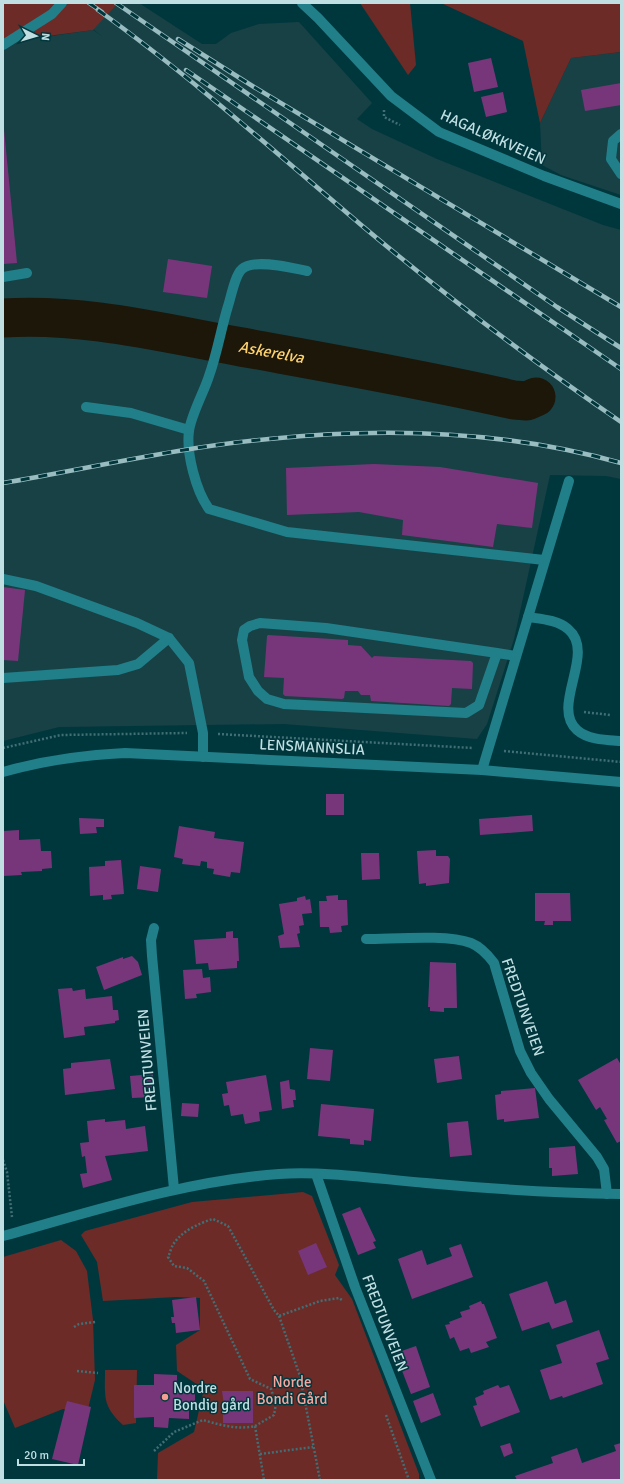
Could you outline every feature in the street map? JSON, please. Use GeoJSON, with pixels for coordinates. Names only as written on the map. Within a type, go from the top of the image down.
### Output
{"type":"FeatureCollection","features":[{"type":"Feature","properties":{"kind":"street"},"geometry":{"type":"LineString","coordinates":[[3,45],[52,14],[62,3]]}},
{"type":"Feature","properties":{"kind":"street","name":"HAGALØKKVEIEN"},"geometry":{"type":"LineString","coordinates":[[302,3],[391,96],[440,132],[544,176],[621,204]]}},
{"type":"Feature","properties":{"kind":"street"},"geometry":{"type":"LineString","coordinates":[[621,134],[613,141],[611,159],[621,174]]}},
{"type":"Feature","properties":{"kind":"street"},"geometry":{"type":"LineString","coordinates":[[307,271],[259,264],[248,266],[240,270],[222,326],[210,375],[189,430],[189,450],[203,502],[209,509],[287,532],[544,560]]}},
{"type":"Feature","properties":{"kind":"street"},"geometry":{"type":"LineString","coordinates":[[3,277],[27,274]]}},
{"type":"Feature","properties":{"kind":"street"},"geometry":{"type":"LineString","coordinates":[[86,407],[131,414],[189,430]]}},
{"type":"Feature","properties":{"kind":"street"},"geometry":{"type":"LineString","coordinates":[[482,770],[490,750],[544,560],[569,481]]}},
{"type":"Feature","properties":{"kind":"street"},"geometry":{"type":"LineString","coordinates":[[3,579],[36,586],[137,623],[169,638],[188,663],[203,732],[203,757]]}},
{"type":"Feature","properties":{"kind":"street"},"geometry":{"type":"LineString","coordinates":[[528,616],[560,623],[570,630],[576,641],[578,653],[570,695],[570,722],[578,731],[588,736],[621,741]]}},
{"type":"Feature","properties":{"kind":"street"},"geometry":{"type":"LineString","coordinates":[[497,653],[479,705],[466,713],[284,704],[267,699],[258,691],[249,677],[242,640],[244,630],[250,626],[260,623],[326,628],[497,653],[516,656]]}},
{"type":"Feature","properties":{"kind":"street"},"geometry":{"type":"LineString","coordinates":[[3,678],[118,670],[138,664],[169,638]]}},
{"type":"Feature","properties":{"kind":"street","name":"LENSMANNSLIA"},"geometry":{"type":"LineString","coordinates":[[3,772],[49,760],[87,754],[125,753],[482,770],[621,782]]}},
{"type":"Feature","properties":{"kind":"street","name":"FREDTUNVEIEN"},"geometry":{"type":"LineString","coordinates":[[154,928],[151,940],[152,956],[174,1189]]}},
{"type":"Feature","properties":{"kind":"street","name":"FREDTUNVEIEN"},"geometry":{"type":"LineString","coordinates":[[366,939],[461,940],[480,948],[489,956],[494,963],[520,1051],[531,1073],[549,1099],[597,1157],[604,1169],[607,1194]]}},
{"type":"Feature","properties":{"kind":"street"},"geometry":{"type":"LineString","coordinates":[[3,1236],[174,1189],[236,1178],[281,1174],[316,1174],[505,1190],[621,1194]]}},
{"type":"Feature","properties":{"kind":"street","name":"FREDTUNVEIEN"},"geometry":{"type":"LineString","coordinates":[[316,1174],[355,1286],[431,1480]]}},
{"type":"Feature","properties":{"kind":"path"},"geometry":{"type":"LineString","coordinates":[[569,709],[610,715]]}},
{"type":"Feature","properties":{"kind":"path"},"geometry":{"type":"LineString","coordinates":[[3,748],[61,735],[203,732],[490,750],[621,762]]}},
{"type":"Feature","properties":{"kind":"path"},"geometry":{"type":"LineString","coordinates":[[3,1160],[7,1172],[15,1233]]}},
{"type":"Feature","properties":{"kind":"path"},"geometry":{"type":"LineString","coordinates":[[154,1451],[174,1432],[203,1420],[218,1425],[245,1429],[255,1426],[274,1416],[276,1404],[271,1389],[250,1379],[204,1281],[187,1268],[174,1266],[168,1257],[173,1244],[185,1233],[202,1222],[213,1219],[228,1226],[274,1310],[279,1316],[300,1376],[320,1480]]}},
{"type":"Feature","properties":{"kind":"path"},"geometry":{"type":"LineString","coordinates":[[279,1316],[320,1301],[339,1298],[345,1303]]}},
{"type":"Feature","properties":{"kind":"path"},"geometry":{"type":"LineString","coordinates":[[74,1327],[79,1324],[96,1322]]}},
{"type":"Feature","properties":{"kind":"path"},"geometry":{"type":"LineString","coordinates":[[77,1371],[98,1373]]}},
{"type":"Feature","properties":{"kind":"path"},"geometry":{"type":"LineString","coordinates":[[255,1426],[264,1480]]}},
{"type":"Feature","properties":{"kind":"path"},"geometry":{"type":"LineString","coordinates":[[260,1454],[313,1447]]}},
{"type":"Feature","properties":{"kind":"shaded area"},"geometry":{"type":"Polygon","coordinates":[[[82,3],[139,3],[202,44],[216,44],[231,33],[259,24],[299,22],[372,103],[357,119],[372,129],[437,159],[603,225],[621,230],[621,479],[606,476],[550,475],[514,639],[487,724],[477,739],[284,724],[59,727],[3,741],[3,43],[93,30],[103,37],[74,14],[82,3]]]}},
{"type":"Feature","properties":{"kind":"shaded area"},"geometry":{"type":"Polygon","coordinates":[[[621,52],[621,195],[561,175],[542,165],[540,123],[571,58],[621,52]]]}},
{"type":"Feature","properties":{"kind":"green space"},"geometry":{"type":"Polygon","coordinates":[[[3,3],[118,3],[93,30],[3,42],[3,3]]]}},
{"type":"Feature","properties":{"kind":"green space"},"geometry":{"type":"Polygon","coordinates":[[[360,3],[410,3],[416,65],[408,75],[360,3]]]}},
{"type":"Feature","properties":{"kind":"green space"},"geometry":{"type":"Polygon","coordinates":[[[441,3],[621,3],[621,52],[571,58],[540,123],[523,41],[441,3]]]}},
{"type":"Feature","properties":{"kind":"green space","name":"Norde Bondi Gård"},"geometry":{"type":"Polygon","coordinates":[[[303,1192],[312,1196],[339,1265],[335,1275],[352,1299],[419,1474],[419,1480],[157,1480],[158,1453],[194,1432],[204,1389],[177,1371],[176,1345],[200,1330],[200,1298],[176,1297],[103,1301],[97,1262],[81,1235],[85,1231],[192,1202],[303,1192]]]}},
{"type":"Feature","properties":{"kind":"green space"},"geometry":{"type":"Polygon","coordinates":[[[61,1240],[76,1251],[87,1271],[93,1320],[95,1380],[87,1413],[63,1409],[15,1428],[3,1400],[3,1257],[61,1240]]]}},
{"type":"Feature","properties":{"kind":"green space"},"geometry":{"type":"Polygon","coordinates":[[[105,1370],[137,1370],[136,1423],[123,1425],[111,1412],[105,1394],[105,1370]]]}},
{"type":"Feature","properties":{"kind":"building"},"geometry":{"type":"Polygon","coordinates":[[[491,58],[498,87],[474,92],[468,63],[491,58]]]}},
{"type":"Feature","properties":{"kind":"building"},"geometry":{"type":"Polygon","coordinates":[[[621,83],[621,105],[585,111],[581,90],[621,83]]]}},
{"type":"Feature","properties":{"kind":"building"},"geometry":{"type":"Polygon","coordinates":[[[503,92],[507,112],[486,117],[481,97],[503,92]]]}},
{"type":"Feature","properties":{"kind":"building"},"geometry":{"type":"Polygon","coordinates":[[[3,119],[17,263],[3,264],[3,119]]]}},
{"type":"Feature","properties":{"kind":"building"},"geometry":{"type":"Polygon","coordinates":[[[168,259],[212,266],[207,298],[163,292],[168,259]]]}},
{"type":"Feature","properties":{"kind":"building"},"geometry":{"type":"Polygon","coordinates":[[[374,464],[440,467],[538,483],[532,528],[497,524],[493,547],[402,535],[403,520],[359,512],[287,515],[286,468],[374,464]]]}},
{"type":"Feature","properties":{"kind":"building"},"geometry":{"type":"Polygon","coordinates":[[[3,587],[25,590],[18,661],[3,660],[3,587]]]}},
{"type":"Feature","properties":{"kind":"building"},"geometry":{"type":"Polygon","coordinates":[[[268,635],[348,640],[348,645],[361,646],[372,658],[374,656],[471,661],[473,663],[472,689],[452,688],[451,704],[449,706],[371,701],[370,695],[361,695],[358,691],[345,691],[344,698],[342,699],[285,696],[283,694],[284,678],[264,677],[268,635]]]}},
{"type":"Feature","properties":{"kind":"building"},"geometry":{"type":"Polygon","coordinates":[[[326,794],[344,794],[344,815],[326,815],[326,794]]]}},
{"type":"Feature","properties":{"kind":"building"},"geometry":{"type":"Polygon","coordinates":[[[532,815],[533,831],[480,835],[479,819],[532,815]]]}},
{"type":"Feature","properties":{"kind":"building"},"geometry":{"type":"Polygon","coordinates":[[[79,818],[104,819],[104,827],[96,827],[97,833],[80,834],[79,818]]]}},
{"type":"Feature","properties":{"kind":"building"},"geometry":{"type":"Polygon","coordinates":[[[179,826],[215,832],[214,838],[244,842],[240,873],[231,872],[230,877],[213,874],[214,869],[207,868],[207,862],[201,861],[200,866],[182,864],[183,859],[174,857],[179,826]]]}},
{"type":"Feature","properties":{"kind":"building"},"geometry":{"type":"Polygon","coordinates":[[[19,830],[19,840],[40,839],[41,851],[51,851],[52,868],[42,869],[42,871],[21,872],[22,875],[3,876],[3,831],[19,830]]]}},
{"type":"Feature","properties":{"kind":"building"},"geometry":{"type":"Polygon","coordinates":[[[436,850],[436,856],[448,856],[450,859],[449,883],[426,886],[426,883],[419,884],[417,851],[436,850]]]}},
{"type":"Feature","properties":{"kind":"building"},"geometry":{"type":"Polygon","coordinates":[[[361,853],[379,853],[380,879],[362,880],[361,853]]]}},
{"type":"Feature","properties":{"kind":"building"},"geometry":{"type":"Polygon","coordinates":[[[121,860],[124,894],[111,895],[112,899],[103,900],[103,895],[90,896],[89,867],[105,866],[105,861],[121,860]]]}},
{"type":"Feature","properties":{"kind":"building"},"geometry":{"type":"Polygon","coordinates":[[[140,866],[161,869],[158,892],[137,889],[140,866]]]}},
{"type":"Feature","properties":{"kind":"building"},"geometry":{"type":"Polygon","coordinates":[[[535,893],[570,893],[571,921],[553,921],[553,925],[544,925],[545,921],[535,921],[535,893]]]}},
{"type":"Feature","properties":{"kind":"building"},"geometry":{"type":"Polygon","coordinates":[[[338,895],[338,900],[347,900],[348,925],[341,926],[342,932],[330,933],[329,927],[320,927],[319,901],[327,901],[326,896],[338,895]]]}},
{"type":"Feature","properties":{"kind":"building"},"geometry":{"type":"Polygon","coordinates":[[[305,896],[306,900],[310,899],[312,913],[302,914],[304,925],[299,926],[300,933],[297,934],[300,947],[280,948],[278,936],[284,934],[279,904],[297,901],[297,898],[305,896]]]}},
{"type":"Feature","properties":{"kind":"building"},"geometry":{"type":"Polygon","coordinates":[[[233,931],[233,938],[238,938],[239,961],[237,961],[237,968],[209,970],[208,963],[196,964],[194,940],[226,938],[226,932],[233,931]]]}},
{"type":"Feature","properties":{"kind":"building"},"geometry":{"type":"Polygon","coordinates":[[[132,956],[138,962],[142,975],[104,990],[96,967],[123,957],[123,959],[132,956]]]}},
{"type":"Feature","properties":{"kind":"building"},"geometry":{"type":"Polygon","coordinates":[[[430,962],[456,963],[457,1008],[444,1008],[444,1012],[430,1011],[430,1007],[428,1007],[430,962]]]}},
{"type":"Feature","properties":{"kind":"building"},"geometry":{"type":"Polygon","coordinates":[[[202,969],[203,978],[210,977],[211,992],[196,994],[197,998],[185,999],[183,970],[202,969]]]}},
{"type":"Feature","properties":{"kind":"building"},"geometry":{"type":"Polygon","coordinates":[[[72,988],[73,991],[85,989],[86,999],[112,996],[113,1010],[118,1010],[119,1020],[115,1021],[115,1023],[84,1027],[85,1035],[64,1038],[58,989],[72,988]]]}},
{"type":"Feature","properties":{"kind":"building"},"geometry":{"type":"Polygon","coordinates":[[[310,1048],[333,1050],[330,1081],[307,1079],[310,1048]]]}},
{"type":"Feature","properties":{"kind":"building"},"geometry":{"type":"Polygon","coordinates":[[[459,1056],[462,1079],[437,1083],[434,1059],[459,1056]]]}},
{"type":"Feature","properties":{"kind":"building"},"geometry":{"type":"Polygon","coordinates":[[[617,1058],[621,1065],[621,1141],[617,1143],[604,1120],[607,1119],[600,1107],[596,1110],[578,1080],[617,1058]]]}},
{"type":"Feature","properties":{"kind":"building"},"geometry":{"type":"Polygon","coordinates":[[[110,1059],[115,1089],[65,1095],[63,1069],[71,1068],[71,1063],[110,1059]]]}},
{"type":"Feature","properties":{"kind":"building"},"geometry":{"type":"Polygon","coordinates":[[[153,1074],[154,1097],[132,1098],[130,1076],[153,1074]]]}},
{"type":"Feature","properties":{"kind":"building"},"geometry":{"type":"Polygon","coordinates":[[[266,1075],[272,1110],[259,1112],[260,1121],[245,1124],[243,1114],[231,1116],[229,1105],[224,1106],[222,1094],[228,1093],[226,1082],[266,1075]]]}},
{"type":"Feature","properties":{"kind":"building"},"geometry":{"type":"Polygon","coordinates":[[[289,1080],[290,1089],[295,1090],[296,1100],[293,1100],[294,1107],[282,1109],[280,1082],[289,1080]]]}},
{"type":"Feature","properties":{"kind":"building"},"geometry":{"type":"Polygon","coordinates":[[[535,1088],[539,1118],[504,1122],[504,1119],[497,1120],[495,1095],[501,1094],[501,1091],[535,1088]]]}},
{"type":"Feature","properties":{"kind":"building"},"geometry":{"type":"Polygon","coordinates":[[[182,1103],[199,1104],[198,1117],[181,1116],[182,1103]]]}},
{"type":"Feature","properties":{"kind":"building"},"geometry":{"type":"Polygon","coordinates":[[[321,1104],[374,1109],[371,1141],[364,1140],[364,1145],[350,1144],[350,1139],[318,1136],[321,1104]]]}},
{"type":"Feature","properties":{"kind":"building"},"geometry":{"type":"Polygon","coordinates":[[[105,1119],[105,1122],[125,1120],[126,1129],[145,1126],[148,1151],[105,1156],[112,1180],[83,1188],[80,1174],[87,1173],[85,1156],[82,1157],[80,1143],[89,1142],[87,1121],[105,1119]]]}},
{"type":"Feature","properties":{"kind":"building"},"geometry":{"type":"Polygon","coordinates":[[[468,1121],[472,1155],[450,1157],[447,1123],[468,1121]]]}},
{"type":"Feature","properties":{"kind":"building"},"geometry":{"type":"Polygon","coordinates":[[[575,1146],[578,1174],[552,1176],[552,1168],[549,1168],[549,1148],[575,1146]]]}},
{"type":"Feature","properties":{"kind":"building"},"geometry":{"type":"Polygon","coordinates":[[[360,1207],[376,1241],[373,1242],[376,1248],[358,1255],[342,1214],[360,1207]]]}},
{"type":"Feature","properties":{"kind":"building"},"geometry":{"type":"Polygon","coordinates":[[[316,1243],[327,1267],[308,1275],[298,1251],[316,1243]]]}},
{"type":"Feature","properties":{"kind":"building"},"geometry":{"type":"Polygon","coordinates":[[[461,1244],[473,1277],[412,1299],[398,1259],[422,1250],[427,1265],[452,1256],[449,1248],[461,1244]]]}},
{"type":"Feature","properties":{"kind":"building"},"geometry":{"type":"Polygon","coordinates":[[[547,1281],[555,1304],[566,1300],[573,1322],[552,1329],[549,1322],[522,1331],[509,1294],[547,1281]]]}},
{"type":"Feature","properties":{"kind":"building"},"geometry":{"type":"Polygon","coordinates":[[[196,1297],[200,1330],[176,1333],[175,1323],[172,1323],[171,1317],[174,1317],[172,1300],[196,1297]]]}},
{"type":"Feature","properties":{"kind":"building"},"geometry":{"type":"Polygon","coordinates":[[[481,1301],[482,1304],[484,1304],[497,1338],[486,1342],[489,1347],[471,1353],[469,1348],[460,1351],[454,1337],[450,1339],[445,1325],[450,1324],[449,1322],[462,1317],[460,1312],[470,1309],[469,1306],[481,1301]]]}},
{"type":"Feature","properties":{"kind":"building"},"geometry":{"type":"Polygon","coordinates":[[[599,1330],[609,1359],[596,1363],[603,1384],[563,1398],[562,1396],[550,1400],[540,1370],[562,1363],[556,1345],[599,1330]]]}},
{"type":"Feature","properties":{"kind":"building"},"geometry":{"type":"Polygon","coordinates":[[[416,1346],[430,1387],[411,1394],[399,1363],[397,1364],[394,1356],[396,1353],[416,1346]]]}},
{"type":"Feature","properties":{"kind":"building","name":"Nordre Bondig gård"},"geometry":{"type":"Polygon","coordinates":[[[154,1374],[177,1375],[177,1386],[195,1388],[195,1405],[189,1405],[189,1419],[169,1418],[168,1428],[154,1427],[154,1417],[134,1418],[134,1385],[154,1385],[154,1374]]]}},
{"type":"Feature","properties":{"kind":"building"},"geometry":{"type":"Polygon","coordinates":[[[498,1385],[500,1388],[509,1385],[520,1412],[481,1427],[473,1406],[477,1405],[475,1398],[484,1394],[483,1391],[498,1385]]]}},
{"type":"Feature","properties":{"kind":"building"},"geometry":{"type":"Polygon","coordinates":[[[222,1391],[253,1391],[253,1423],[223,1423],[223,1412],[225,1412],[222,1391]]]}},
{"type":"Feature","properties":{"kind":"building"},"geometry":{"type":"Polygon","coordinates":[[[433,1393],[441,1415],[421,1423],[413,1401],[433,1393]]]}},
{"type":"Feature","properties":{"kind":"building"},"geometry":{"type":"Polygon","coordinates":[[[67,1401],[91,1407],[78,1465],[52,1459],[67,1401]]]}},
{"type":"Feature","properties":{"kind":"building"},"geometry":{"type":"Polygon","coordinates":[[[510,1443],[513,1453],[504,1457],[500,1446],[510,1443]]]}},
{"type":"Feature","properties":{"kind":"building"},"geometry":{"type":"Polygon","coordinates":[[[621,1443],[621,1480],[517,1480],[515,1476],[553,1463],[551,1457],[577,1448],[582,1463],[616,1451],[614,1445],[621,1443]]]}},
{"type":"Feature","properties":{"kind":"waterway","name":"Askerelva"},"geometry":{"type":"LineString","coordinates":[[3,318],[62,318],[120,325],[445,385],[514,400],[527,401],[536,397]]}},
{"type":"Feature","properties":{"kind":"railway"},"geometry":{"type":"LineString","coordinates":[[89,3],[102,12]]}},
{"type":"Feature","properties":{"kind":"railway"},"geometry":{"type":"LineString","coordinates":[[116,3],[557,307],[621,348]]}},
{"type":"Feature","properties":{"kind":"railway"},"geometry":{"type":"LineString","coordinates":[[98,10],[199,87],[423,276],[521,351],[621,422]]}},
{"type":"Feature","properties":{"kind":"railway"},"geometry":{"type":"LineString","coordinates":[[178,39],[254,87],[621,307]]}},
{"type":"Feature","properties":{"kind":"railway"},"geometry":{"type":"LineString","coordinates":[[186,70],[621,369]]}},
{"type":"Feature","properties":{"kind":"railway"},"geometry":{"type":"LineString","coordinates":[[3,483],[202,447],[313,435],[357,433],[446,434],[491,438],[578,452],[621,463]]}},
{"type":"Feature","properties":{"kind":"place","name":"Nordre Bondig gård"},"geometry":{"type":"Point","coordinates":[165,1397]}}]}
